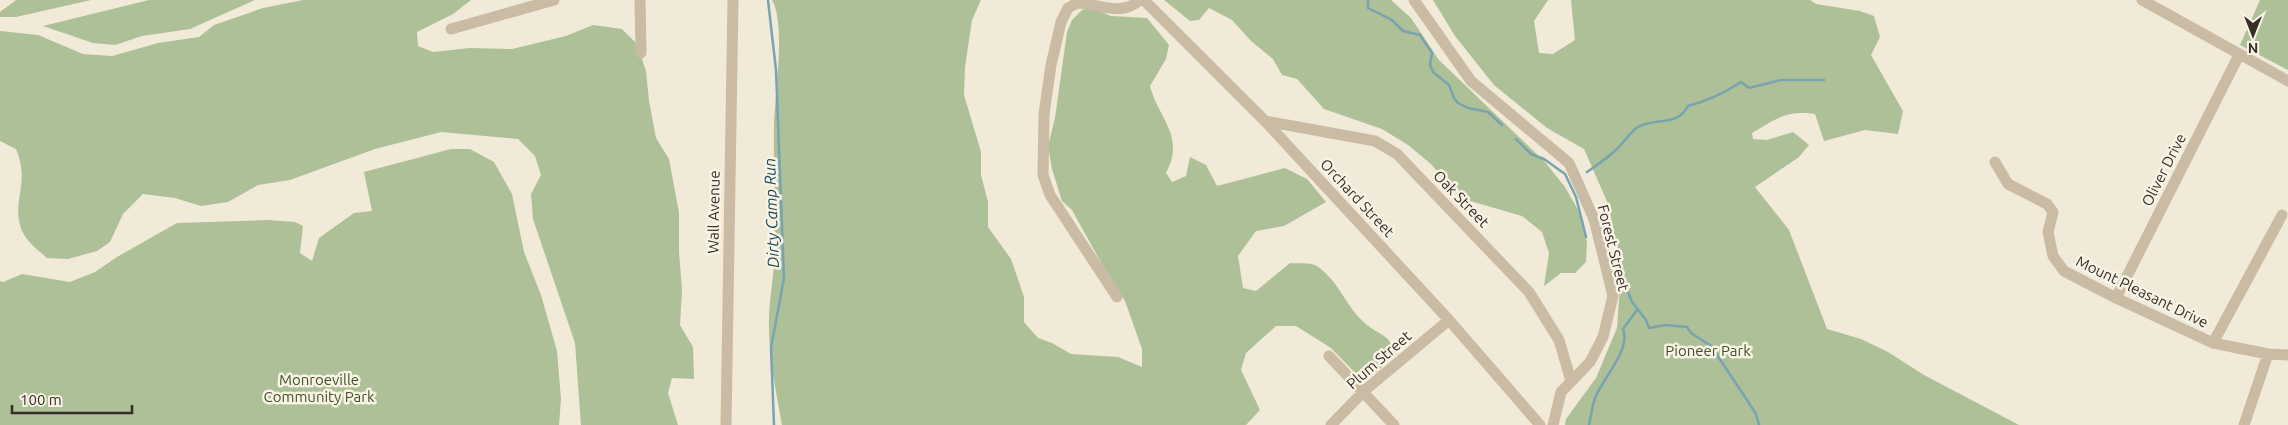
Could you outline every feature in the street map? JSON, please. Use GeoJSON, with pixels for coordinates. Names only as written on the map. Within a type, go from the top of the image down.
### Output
{"type":"FeatureCollection","features":[{"type":"Feature","properties":{"kind":"street"},"geometry":{"type":"LineString","coordinates":[[451,29],[554,0]]}},
{"type":"Feature","properties":{"kind":"street"},"geometry":{"type":"LineString","coordinates":[[640,0],[641,53]]}},
{"type":"Feature","properties":{"kind":"street","name":"Wall Avenue"},"geometry":{"type":"LineString","coordinates":[[726,425],[733,0]]}},
{"type":"Feature","properties":{"kind":"street","name":"Orchard Street"},"geometry":{"type":"LineString","coordinates":[[1117,297],[1050,195],[1043,175],[1044,114],[1051,65],[1062,22],[1068,8],[1077,2],[1118,10],[1132,7],[1142,0],[1265,121],[1450,320],[1540,425]]}},
{"type":"Feature","properties":{"kind":"street","name":"Forest Street"},"geometry":{"type":"LineString","coordinates":[[1414,0],[1470,81],[1569,163],[1594,219],[1613,296],[1603,337],[1590,362],[1561,392],[1553,425]]}},
{"type":"Feature","properties":{"kind":"street"},"geometry":{"type":"LineString","coordinates":[[2142,0],[2288,81]]}},
{"type":"Feature","properties":{"kind":"street","name":"Oliver Drive"},"geometry":{"type":"LineString","coordinates":[[2116,298],[2239,55]]}},
{"type":"Feature","properties":{"kind":"street","name":"Oak Street"},"geometry":{"type":"LineString","coordinates":[[1265,121],[1375,141],[1397,154],[1529,292],[1559,340],[1571,381]]}},
{"type":"Feature","properties":{"kind":"street","name":"Mount Pleasant Drive"},"geometry":{"type":"LineString","coordinates":[[1994,162],[2008,184],[2047,204],[2053,212],[2048,232],[2049,240],[2053,256],[2064,271],[2116,298],[2213,343],[2268,354],[2288,355]]}},
{"type":"Feature","properties":{"kind":"street"},"geometry":{"type":"LineString","coordinates":[[2213,343],[2282,215]]}},
{"type":"Feature","properties":{"kind":"street","name":"Plum Street"},"geometry":{"type":"LineString","coordinates":[[1331,425],[1364,392],[1450,320]]}},
{"type":"Feature","properties":{"kind":"street"},"geometry":{"type":"LineString","coordinates":[[2244,425],[2268,354]]}},
{"type":"Feature","properties":{"kind":"street"},"geometry":{"type":"LineString","coordinates":[[1329,356],[1394,425]]}},
{"type":"Feature","properties":{"kind":"green space"},"geometry":{"type":"Polygon","coordinates":[[[16,0],[91,0],[16,17],[0,17],[0,12],[16,0]]]}},
{"type":"Feature","properties":{"kind":"green space"},"geometry":{"type":"Polygon","coordinates":[[[149,0],[255,0],[190,29],[142,36],[115,45],[93,43],[43,26],[149,0]]]}},
{"type":"Feature","properties":{"kind":"green space"},"geometry":{"type":"Polygon","coordinates":[[[303,0],[471,0],[453,14],[417,32],[418,46],[433,52],[470,48],[512,49],[566,36],[593,25],[622,29],[637,44],[646,71],[656,138],[669,159],[679,213],[679,252],[682,290],[680,325],[693,347],[694,379],[672,378],[668,393],[678,425],[581,425],[575,343],[533,219],[531,194],[541,175],[535,156],[518,139],[441,132],[375,149],[290,180],[258,185],[228,202],[201,206],[175,198],[143,194],[123,214],[110,242],[97,251],[68,259],[47,258],[27,239],[20,225],[18,215],[22,181],[20,161],[16,149],[0,141],[0,31],[38,35],[83,54],[112,56],[158,43],[199,37],[214,25],[263,8],[303,0]]]}},
{"type":"Feature","properties":{"kind":"green space"},"geometry":{"type":"Polygon","coordinates":[[[772,0],[981,0],[972,20],[965,67],[964,95],[981,152],[981,175],[988,202],[988,227],[1011,259],[1024,297],[1024,322],[1038,338],[1052,343],[1071,354],[1118,357],[1142,367],[1142,349],[1125,301],[1104,268],[1072,210],[1062,201],[1052,169],[1048,146],[1055,118],[1067,32],[1072,20],[1082,10],[1091,8],[1111,16],[1147,18],[1169,45],[1166,59],[1150,86],[1172,138],[1171,160],[1166,173],[1172,182],[1186,176],[1190,157],[1206,165],[1217,186],[1285,168],[1307,179],[1326,202],[1284,226],[1256,231],[1238,256],[1243,288],[1256,291],[1290,263],[1317,266],[1331,279],[1360,318],[1388,339],[1393,348],[1394,355],[1376,373],[1361,379],[1331,348],[1296,326],[1276,326],[1246,353],[1241,370],[1260,410],[1246,425],[782,425],[773,373],[769,333],[775,229],[774,124],[779,60],[778,25],[772,0]]]}},
{"type":"Feature","properties":{"kind":"green space"},"geometry":{"type":"Polygon","coordinates":[[[1164,0],[1391,0],[1411,18],[1439,60],[1545,162],[1565,187],[1578,210],[1587,242],[1586,262],[1575,273],[1561,273],[1544,286],[1549,253],[1542,232],[1522,216],[1460,198],[1431,164],[1408,145],[1382,129],[1324,109],[1297,79],[1282,75],[1273,59],[1251,41],[1232,20],[1209,8],[1199,20],[1190,21],[1164,0]]]}},
{"type":"Feature","properties":{"kind":"green space","name":"Pioneer Park"},"geometry":{"type":"Polygon","coordinates":[[[1433,0],[1548,0],[1534,21],[1539,53],[1553,54],[1575,40],[1571,0],[1810,0],[1816,4],[1860,11],[1874,16],[1880,37],[1871,55],[1903,111],[1898,134],[1865,130],[1824,141],[1815,114],[1797,113],[1782,117],[1752,133],[1753,139],[1767,140],[1793,132],[1809,145],[1799,157],[1755,187],[1789,230],[1827,329],[1861,339],[1888,352],[1924,375],[2019,425],[1565,425],[1566,419],[1596,378],[1617,328],[1621,271],[1609,206],[1584,149],[1547,128],[1494,85],[1455,36],[1433,0]]]}},
{"type":"Feature","properties":{"kind":"green space"},"geometry":{"type":"Polygon","coordinates":[[[2260,0],[2288,0],[2288,70],[2240,45],[2260,0]]]}},
{"type":"Feature","properties":{"kind":"green space","name":"Monroeville Community Park"},"geometry":{"type":"Polygon","coordinates":[[[451,149],[470,149],[494,162],[512,194],[524,252],[541,295],[557,351],[561,399],[559,425],[0,425],[0,281],[3,282],[22,274],[70,282],[95,272],[117,257],[177,223],[269,220],[295,222],[303,226],[300,253],[312,261],[319,238],[354,213],[372,211],[364,172],[451,149]]]}},
{"type":"Feature","properties":{"kind":"waterway","name":"Dirty Camp Run"},"geometry":{"type":"LineString","coordinates":[[768,0],[776,70],[784,278],[771,348],[774,425]]}},
{"type":"Feature","properties":{"kind":"waterway"},"geometry":{"type":"LineString","coordinates":[[1368,0],[1368,8],[1392,20],[1403,31],[1420,35],[1432,53],[1430,65],[1433,72],[1449,85],[1458,103],[1468,108],[1488,112],[1502,125]]}},
{"type":"Feature","properties":{"kind":"waterway"},"geometry":{"type":"LineString","coordinates":[[1587,172],[1615,151],[1631,132],[1637,128],[1673,119],[1684,112],[1688,106],[1716,96],[1741,82],[1749,88],[1781,80],[1824,80]]}},
{"type":"Feature","properties":{"kind":"waterway"},"geometry":{"type":"LineString","coordinates":[[1516,139],[1531,154],[1544,159],[1565,174],[1576,197],[1586,237]]}},
{"type":"Feature","properties":{"kind":"waterway"},"geometry":{"type":"LineString","coordinates":[[1610,253],[1616,261],[1632,302],[1646,320],[1649,328],[1666,325],[1687,327],[1691,333],[1711,346],[1756,414],[1759,425]]}},
{"type":"Feature","properties":{"kind":"waterway"},"geometry":{"type":"LineString","coordinates":[[1589,425],[1595,398],[1620,355],[1623,346],[1623,329],[1637,310]]}}]}
